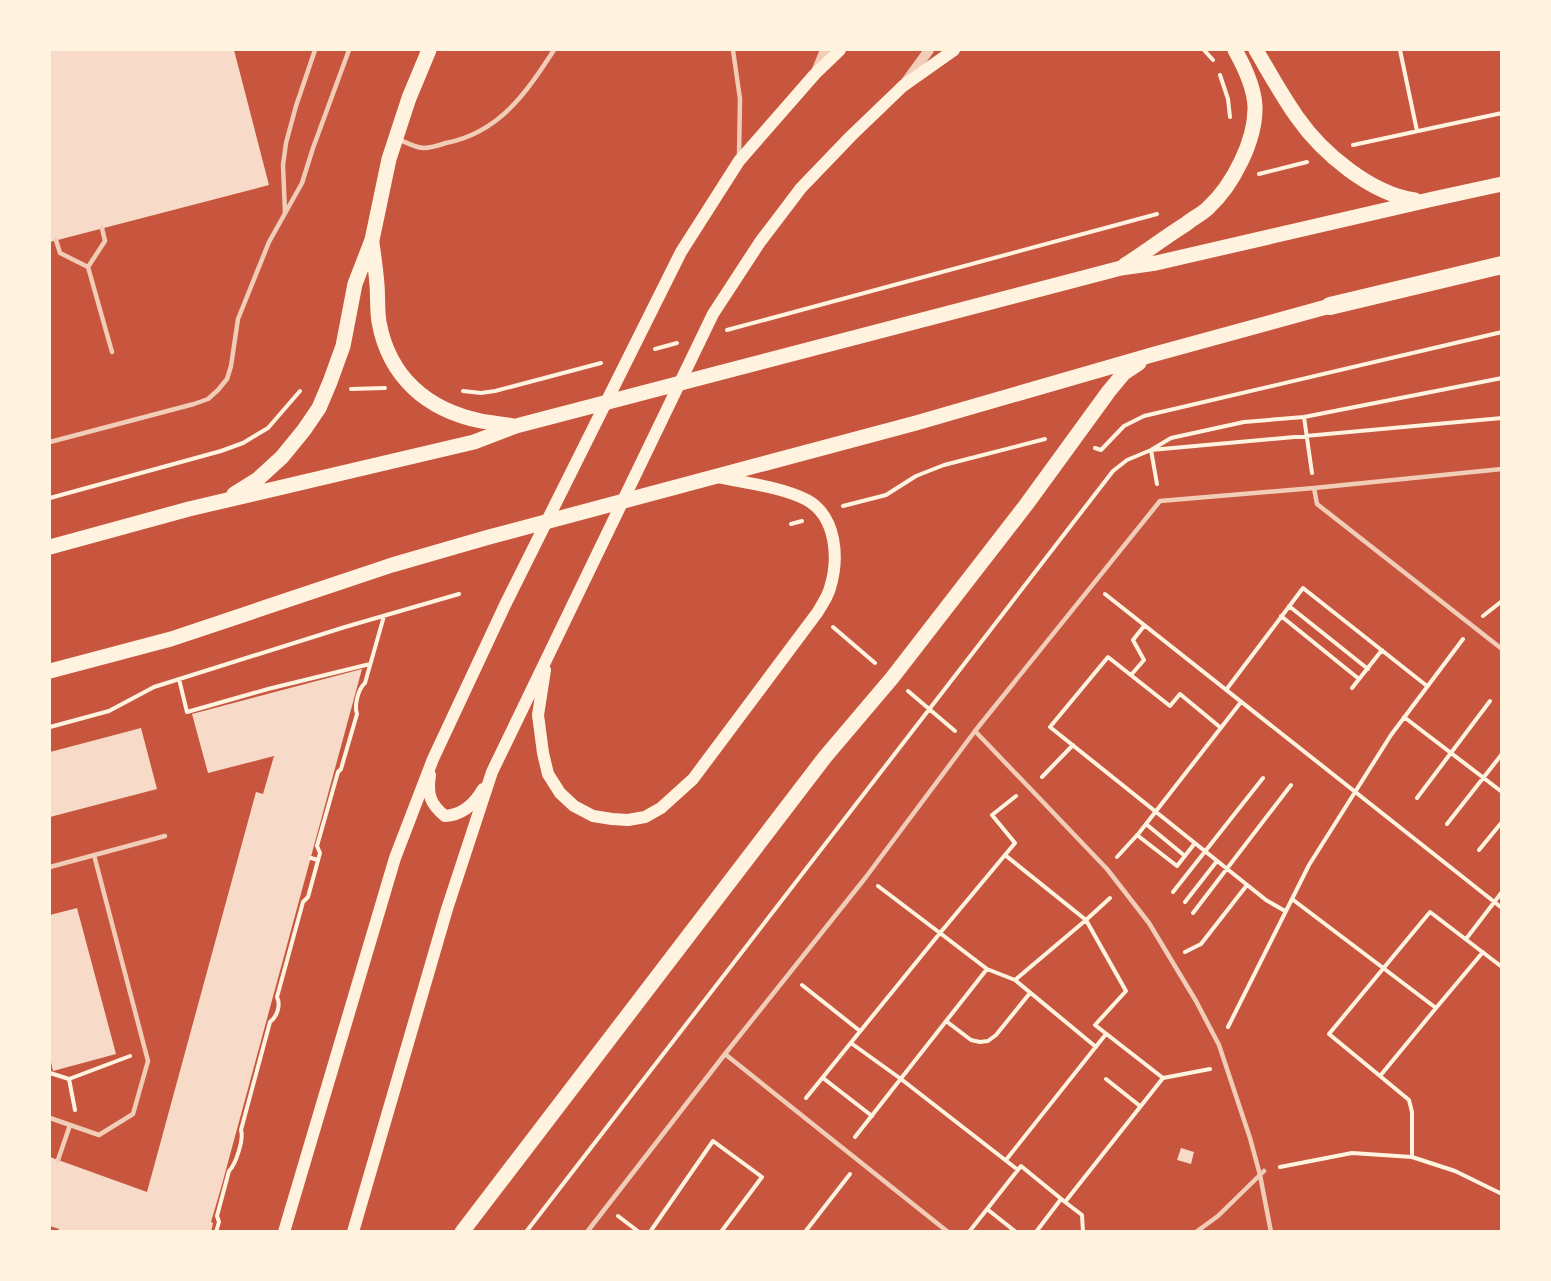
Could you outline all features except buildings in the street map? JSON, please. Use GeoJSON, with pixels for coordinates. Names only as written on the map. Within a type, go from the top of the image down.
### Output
{"type":"FeatureCollection","features":[{"type":"Feature","properties":{"kind":"highway"},"geometry":{"type":"LineString","coordinates":[[1330,306],[1502,265]]}},
{"type":"Feature","properties":{"kind":"main road"},"geometry":{"type":"LineString","coordinates":[[206,505],[226,498],[258,479],[282,458],[319,408],[343,346],[356,284],[372,240],[395,138],[429,50]]}},
{"type":"Feature","properties":{"kind":"main road"},"geometry":{"type":"LineString","coordinates":[[284,1232],[395,858],[433,759],[505,605],[681,252],[739,161],[815,74],[840,50]]}},
{"type":"Feature","properties":{"kind":"main road"},"geometry":{"type":"LineString","coordinates":[[433,759],[429,780],[430,798],[436,809],[446,816],[465,811],[478,798],[492,772],[713,314],[760,242],[801,188],[903,86],[954,50]]}},
{"type":"Feature","properties":{"kind":"main road"},"geometry":{"type":"LineString","coordinates":[[1122,267],[1207,209],[1230,181],[1247,146],[1255,106],[1251,86],[1235,50]]}},
{"type":"Feature","properties":{"kind":"main road"},"geometry":{"type":"LineString","coordinates":[[1256,50],[1298,118],[1314,138],[1350,170],[1383,191],[1401,198],[1417,201],[1433,199]]}},
{"type":"Feature","properties":{"kind":"main road"},"geometry":{"type":"LineString","coordinates":[[50,547],[206,505],[474,442],[516,426],[1122,267],[1156,263],[1502,184]]}},
{"type":"Feature","properties":{"kind":"main road"},"geometry":{"type":"LineString","coordinates":[[372,240],[379,320],[385,346],[408,383],[425,399],[443,409],[481,421],[516,426]]}},
{"type":"Feature","properties":{"kind":"main road"},"geometry":{"type":"LineString","coordinates":[[50,671],[171,639],[392,565],[489,537],[916,423],[1330,306]]}},
{"type":"Feature","properties":{"kind":"main road"},"geometry":{"type":"LineString","coordinates":[[462,1232],[825,757],[892,678],[1026,505],[1124,373],[1155,354]]}},
{"type":"Feature","properties":{"kind":"main road"},"geometry":{"type":"LineString","coordinates":[[547,656],[538,716],[543,753],[548,774],[560,793],[574,806],[593,816],[612,819],[628,820],[645,817],[661,808],[693,779],[817,613],[830,591],[834,571],[835,549],[828,525],[822,513],[809,501],[777,490],[716,477]]}},
{"type":"Feature","properties":{"kind":"main road"},"geometry":{"type":"LineString","coordinates":[[353,1232],[447,909],[492,772]]}},
{"type":"Feature","properties":{"kind":"street"},"geometry":{"type":"LineString","coordinates":[[815,74],[825,50]]}},
{"type":"Feature","properties":{"kind":"street"},"geometry":{"type":"LineString","coordinates":[[903,86],[929,50]]}},
{"type":"Feature","properties":{"kind":"lane"},"geometry":{"type":"LineString","coordinates":[[285,214],[283,165],[286,143],[315,50]]}},
{"type":"Feature","properties":{"kind":"lane"},"geometry":{"type":"LineString","coordinates":[[50,442],[194,404],[208,399],[218,390],[231,366],[238,319],[269,242],[302,183],[349,50]]}},
{"type":"Feature","properties":{"kind":"lane"},"geometry":{"type":"LineString","coordinates":[[395,138],[423,148],[460,141],[487,128],[505,114],[534,81],[554,50]]}},
{"type":"Feature","properties":{"kind":"lane"},"geometry":{"type":"LineString","coordinates":[[733,50],[740,99],[739,161]]}},
{"type":"Feature","properties":{"kind":"lane"},"geometry":{"type":"LineString","coordinates":[[88,267],[105,241],[102,228]]}},
{"type":"Feature","properties":{"kind":"lane"},"geometry":{"type":"LineString","coordinates":[[56,240],[60,253],[88,267],[112,352]]}},
{"type":"Feature","properties":{"kind":"lane"},"geometry":{"type":"LineString","coordinates":[[587,1232],[866,877],[975,731],[1160,501],[1502,469]]}},
{"type":"Feature","properties":{"kind":"lane"},"geometry":{"type":"LineString","coordinates":[[1314,488],[1317,504],[1502,649]]}},
{"type":"Feature","properties":{"kind":"lane"},"geometry":{"type":"LineString","coordinates":[[975,731],[1107,869],[1149,923],[1196,1001],[1219,1045],[1262,1173],[1271,1232]]}},
{"type":"Feature","properties":{"kind":"lane"},"geometry":{"type":"LineString","coordinates":[[50,867],[165,836]]}},
{"type":"Feature","properties":{"kind":"lane"},"geometry":{"type":"LineString","coordinates":[[50,1118],[99,1136],[133,1114],[148,1061],[94,855]]}},
{"type":"Feature","properties":{"kind":"lane"},"geometry":{"type":"LineString","coordinates":[[725,1054],[948,1232]]}},
{"type":"Feature","properties":{"kind":"lane"},"geometry":{"type":"LineString","coordinates":[[58,1160],[70,1125]]}},
{"type":"Feature","properties":{"kind":"lane"},"geometry":{"type":"LineString","coordinates":[[1196,1232],[1218,1216],[1262,1173]]}},
{"type":"Feature","properties":{"kind":"path"},"geometry":{"type":"LineString","coordinates":[[1204,50],[1218,64]]}},
{"type":"Feature","properties":{"kind":"path"},"geometry":{"type":"LineString","coordinates":[[1400,50],[1417,131]]}},
{"type":"Feature","properties":{"kind":"path"},"geometry":{"type":"LineString","coordinates":[[1220,73],[1228,99],[1231,122]]}},
{"type":"Feature","properties":{"kind":"path"},"geometry":{"type":"LineString","coordinates":[[1230,181],[1333,155],[1356,143],[1502,113]]}},
{"type":"Feature","properties":{"kind":"path"},"geometry":{"type":"LineString","coordinates":[[765,320],[1164,211]]}},
{"type":"Feature","properties":{"kind":"path"},"geometry":{"type":"LineString","coordinates":[[791,524],[846,505],[886,495],[916,476],[944,465],[1056,436],[1075,439],[1101,450],[1124,426],[1144,416],[1502,332]]}},
{"type":"Feature","properties":{"kind":"path"},"geometry":{"type":"LineString","coordinates":[[455,390],[481,393],[495,391],[581,369]]}},
{"type":"Feature","properties":{"kind":"path"},"geometry":{"type":"LineString","coordinates":[[526,1232],[1113,471],[1127,460],[1151,450],[1170,438],[1244,422],[1304,417],[1502,378]]}},
{"type":"Feature","properties":{"kind":"path"},"geometry":{"type":"LineString","coordinates":[[330,382],[342,389],[395,388],[408,383]]}},
{"type":"Feature","properties":{"kind":"path"},"geometry":{"type":"LineString","coordinates":[[50,498],[221,452],[268,428],[301,389]]}},
{"type":"Feature","properties":{"kind":"path"},"geometry":{"type":"LineString","coordinates":[[1304,417],[1314,488]]}},
{"type":"Feature","properties":{"kind":"path"},"geometry":{"type":"LineString","coordinates":[[1151,450],[1502,418]]}},
{"type":"Feature","properties":{"kind":"path"},"geometry":{"type":"LineString","coordinates":[[1151,450],[1160,501]]}},
{"type":"Feature","properties":{"kind":"path"},"geometry":{"type":"LineString","coordinates":[[1093,585],[1502,909]]}},
{"type":"Feature","properties":{"kind":"path"},"geometry":{"type":"LineString","coordinates":[[1226,690],[1303,588],[1427,686]]}},
{"type":"Feature","properties":{"kind":"path"},"geometry":{"type":"LineString","coordinates":[[50,727],[109,711],[154,687],[459,594]]}},
{"type":"Feature","properties":{"kind":"path"},"geometry":{"type":"LineString","coordinates":[[1219,1045],[1309,865],[1354,792],[1391,735],[1473,626],[1502,601]]}},
{"type":"Feature","properties":{"kind":"path"},"geometry":{"type":"LineString","coordinates":[[1289,606],[1368,669]]}},
{"type":"Feature","properties":{"kind":"path"},"geometry":{"type":"LineString","coordinates":[[817,613],[967,742]]}},
{"type":"Feature","properties":{"kind":"path"},"geometry":{"type":"LineString","coordinates":[[216,1232],[219,1222],[217,1216],[229,1171],[234,1166],[243,1135],[239,1129],[270,1022],[275,1018],[279,1002],[277,997],[303,902],[308,897],[320,853],[317,846],[357,714],[355,709],[361,687],[365,683],[384,616]]}},
{"type":"Feature","properties":{"kind":"path"},"geometry":{"type":"LineString","coordinates":[[1281,616],[1359,680]]}},
{"type":"Feature","properties":{"kind":"path"},"geometry":{"type":"LineString","coordinates":[[1131,675],[1144,660],[1134,640],[1144,626]]}},
{"type":"Feature","properties":{"kind":"path"},"geometry":{"type":"LineString","coordinates":[[1352,688],[1382,650]]}},
{"type":"Feature","properties":{"kind":"path"},"geometry":{"type":"LineString","coordinates":[[1221,729],[1180,694],[1170,706],[1108,657],[1050,727],[1266,900],[1285,912]]}},
{"type":"Feature","properties":{"kind":"path"},"geometry":{"type":"LineString","coordinates":[[179,679],[187,712],[370,664]]}},
{"type":"Feature","properties":{"kind":"path"},"geometry":{"type":"LineString","coordinates":[[1417,798],[1490,701]]}},
{"type":"Feature","properties":{"kind":"path"},"geometry":{"type":"LineString","coordinates":[[1107,869],[1146,824],[1241,702]]}},
{"type":"Feature","properties":{"kind":"path"},"geometry":{"type":"LineString","coordinates":[[1404,717],[1502,792]]}},
{"type":"Feature","properties":{"kind":"path"},"geometry":{"type":"LineString","coordinates":[[796,1111],[1015,843],[992,815],[1030,787],[1073,745]]}},
{"type":"Feature","properties":{"kind":"path"},"geometry":{"type":"LineString","coordinates":[[1447,824],[1502,754]]}},
{"type":"Feature","properties":{"kind":"path"},"geometry":{"type":"LineString","coordinates":[[1173,892],[1263,778]]}},
{"type":"Feature","properties":{"kind":"path"},"geometry":{"type":"LineString","coordinates":[[1193,913],[1291,785]]}},
{"type":"Feature","properties":{"kind":"path"},"geometry":{"type":"LineString","coordinates":[[1479,850],[1502,822]]}},
{"type":"Feature","properties":{"kind":"path"},"geometry":{"type":"LineString","coordinates":[[1146,824],[1185,856]]}},
{"type":"Feature","properties":{"kind":"path"},"geometry":{"type":"LineString","coordinates":[[1137,835],[1177,866],[1195,843]]}},
{"type":"Feature","properties":{"kind":"path"},"geometry":{"type":"LineString","coordinates":[[1005,855],[1086,920],[1126,991],[1095,1025],[1163,1078]]}},
{"type":"Feature","properties":{"kind":"path"},"geometry":{"type":"LineString","coordinates":[[311,858],[318,860]]}},
{"type":"Feature","properties":{"kind":"path"},"geometry":{"type":"LineString","coordinates":[[1185,902],[1217,861]]}},
{"type":"Feature","properties":{"kind":"path"},"geometry":{"type":"LineString","coordinates":[[866,877],[987,969],[1015,980],[1096,1047]]}},
{"type":"Feature","properties":{"kind":"path"},"geometry":{"type":"LineString","coordinates":[[1171,959],[1201,944],[1247,885]]}},
{"type":"Feature","properties":{"kind":"path"},"geometry":{"type":"LineString","coordinates":[[1015,980],[1122,888]]}},
{"type":"Feature","properties":{"kind":"path"},"geometry":{"type":"LineString","coordinates":[[1466,939],[1502,892]]}},
{"type":"Feature","properties":{"kind":"path"},"geometry":{"type":"LineString","coordinates":[[1292,899],[1436,1008]]}},
{"type":"Feature","properties":{"kind":"path"},"geometry":{"type":"LineString","coordinates":[[1412,1157],[1412,1112],[1409,1100],[1329,1034],[1430,912],[1502,967]]}},
{"type":"Feature","properties":{"kind":"path"},"geometry":{"type":"LineString","coordinates":[[1380,1076],[1483,952]]}},
{"type":"Feature","properties":{"kind":"path"},"geometry":{"type":"LineString","coordinates":[[845,1150],[987,969]]}},
{"type":"Feature","properties":{"kind":"path"},"geometry":{"type":"LineString","coordinates":[[788,974],[860,1031]]}},
{"type":"Feature","properties":{"kind":"path"},"geometry":{"type":"LineString","coordinates":[[946,1021],[971,1040],[988,1041],[996,1035],[1030,993]]}},
{"type":"Feature","properties":{"kind":"path"},"geometry":{"type":"LineString","coordinates":[[1006,1160],[1106,1034]]}},
{"type":"Feature","properties":{"kind":"path"},"geometry":{"type":"LineString","coordinates":[[851,1043],[1018,1170]]}},
{"type":"Feature","properties":{"kind":"path"},"geometry":{"type":"LineString","coordinates":[[50,1073],[69,1079],[145,1051]]}},
{"type":"Feature","properties":{"kind":"path"},"geometry":{"type":"LineString","coordinates":[[1065,1202],[1163,1078],[1225,1066]]}},
{"type":"Feature","properties":{"kind":"path"},"geometry":{"type":"LineString","coordinates":[[823,1078],[872,1116]]}},
{"type":"Feature","properties":{"kind":"path"},"geometry":{"type":"LineString","coordinates":[[69,1079],[76,1110],[70,1125]]}},
{"type":"Feature","properties":{"kind":"path"},"geometry":{"type":"LineString","coordinates":[[1106,1079],[1140,1106]]}},
{"type":"Feature","properties":{"kind":"path"},"geometry":{"type":"LineString","coordinates":[[650,1232],[713,1141],[762,1177],[721,1232]]}},
{"type":"Feature","properties":{"kind":"path"},"geometry":{"type":"LineString","coordinates":[[1262,1173],[1352,1153],[1412,1157],[1455,1172],[1502,1194]]}},
{"type":"Feature","properties":{"kind":"path"},"geometry":{"type":"LineString","coordinates":[[805,1232],[859,1161]]}},
{"type":"Feature","properties":{"kind":"path"},"geometry":{"type":"LineString","coordinates":[[969,1232],[1021,1166],[1082,1215],[1083,1232]]}},
{"type":"Feature","properties":{"kind":"path"},"geometry":{"type":"LineString","coordinates":[[1036,1232],[1061,1199]]}},
{"type":"Feature","properties":{"kind":"path"},"geometry":{"type":"LineString","coordinates":[[606,1206],[639,1232]]}},
{"type":"Feature","properties":{"kind":"path"},"geometry":{"type":"LineString","coordinates":[[987,1209],[1016,1232]]}}]}
